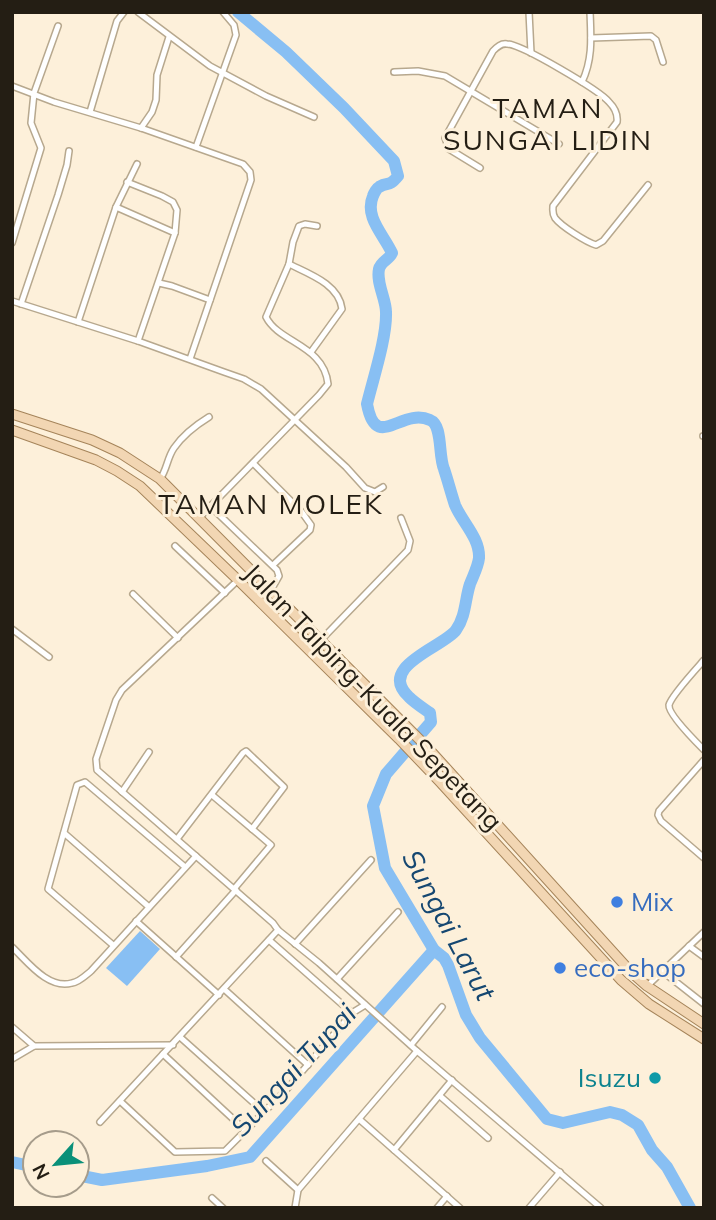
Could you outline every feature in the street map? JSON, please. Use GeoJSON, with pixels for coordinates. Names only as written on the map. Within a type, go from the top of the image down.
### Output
{"type":"FeatureCollection","features":[{"type":"Feature","properties":{"kind":"main road","name":"Jalan Taiping-Kuala Sepetang"},"geometry":{"type":"LineString","coordinates":[[12,414],[101,444],[120,453],[160,480],[428,748],[625,965],[647,986],[704,1024]]}},
{"type":"Feature","properties":{"kind":"main road","name":"Jalan Taiping-Kuala Sepetang"},"geometry":{"type":"LineString","coordinates":[[12,430],[96,460],[140,486],[399,739],[621,980],[649,1004],[704,1039]]}},
{"type":"Feature","properties":{"kind":"street"},"geometry":{"type":"LineString","coordinates":[[90,113],[117,21],[124,12]]}},
{"type":"Feature","properties":{"kind":"street"},"geometry":{"type":"LineString","coordinates":[[138,12],[210,66],[266,96],[314,117]]}},
{"type":"Feature","properties":{"kind":"street"},"geometry":{"type":"LineString","coordinates":[[196,147],[236,36],[234,25],[223,12]]}},
{"type":"Feature","properties":{"kind":"street"},"geometry":{"type":"LineString","coordinates":[[528,12],[531,53]]}},
{"type":"Feature","properties":{"kind":"street"},"geometry":{"type":"LineString","coordinates":[[582,82],[591,57],[590,12]]}},
{"type":"Feature","properties":{"kind":"street"},"geometry":{"type":"LineString","coordinates":[[12,243],[41,148],[31,123],[34,93],[58,26]]}},
{"type":"Feature","properties":{"kind":"street"},"geometry":{"type":"LineString","coordinates":[[141,128],[152,112],[156,100],[157,75],[169,37]]}},
{"type":"Feature","properties":{"kind":"street"},"geometry":{"type":"LineString","coordinates":[[591,38],[651,37],[656,40],[663,62]]}},
{"type":"Feature","properties":{"kind":"street"},"geometry":{"type":"LineString","coordinates":[[480,167],[449,149],[445,138],[489,57],[498,46],[505,43],[519,46],[582,82],[608,100],[616,112],[617,122],[554,206],[556,219],[589,243],[596,245],[603,241],[648,185]]}},
{"type":"Feature","properties":{"kind":"street"},"geometry":{"type":"LineString","coordinates":[[394,72],[418,71],[445,76],[559,144]]}},
{"type":"Feature","properties":{"kind":"street"},"geometry":{"type":"LineString","coordinates":[[12,86],[196,147],[243,164],[250,172],[251,180],[190,359]]}},
{"type":"Feature","properties":{"kind":"street"},"geometry":{"type":"LineString","coordinates":[[21,304],[64,175],[69,150]]}},
{"type":"Feature","properties":{"kind":"street"},"geometry":{"type":"LineString","coordinates":[[78,322],[116,207],[136,164]]}},
{"type":"Feature","properties":{"kind":"street"},"geometry":{"type":"LineString","coordinates":[[127,182],[173,202],[177,210],[175,233],[138,341]]}},
{"type":"Feature","properties":{"kind":"street"},"geometry":{"type":"LineString","coordinates":[[116,207],[175,233]]}},
{"type":"Feature","properties":{"kind":"street"},"geometry":{"type":"LineString","coordinates":[[199,518],[328,384],[327,375],[312,352],[273,326],[266,317],[289,264],[299,226],[317,226]]}},
{"type":"Feature","properties":{"kind":"street"},"geometry":{"type":"LineString","coordinates":[[289,264],[333,289],[341,301],[342,309],[312,352]]}},
{"type":"Feature","properties":{"kind":"street"},"geometry":{"type":"LineString","coordinates":[[159,283],[210,300]]}},
{"type":"Feature","properties":{"kind":"street"},"geometry":{"type":"LineString","coordinates":[[12,301],[138,341],[244,379],[261,389],[346,467],[365,488],[375,492],[383,487]]}},
{"type":"Feature","properties":{"kind":"street"},"geometry":{"type":"LineString","coordinates":[[160,480],[174,448],[194,427],[209,417]]}},
{"type":"Feature","properties":{"kind":"street"},"geometry":{"type":"LineString","coordinates":[[253,463],[311,525],[310,530],[273,565]]}},
{"type":"Feature","properties":{"kind":"street"},"geometry":{"type":"LineString","coordinates":[[211,506],[277,570],[279,576],[271,590]]}},
{"type":"Feature","properties":{"kind":"street"},"geometry":{"type":"LineString","coordinates":[[321,640],[408,550],[410,541],[401,518]]}},
{"type":"Feature","properties":{"kind":"street"},"geometry":{"type":"LineString","coordinates":[[175,546],[225,593]]}},
{"type":"Feature","properties":{"kind":"street"},"geometry":{"type":"LineString","coordinates":[[238,580],[122,690],[96,759],[97,770],[417,1051],[601,1208]]}},
{"type":"Feature","properties":{"kind":"street"},"geometry":{"type":"LineString","coordinates":[[133,594],[178,638]]}},
{"type":"Feature","properties":{"kind":"street"},"geometry":{"type":"LineString","coordinates":[[12,629],[49,657]]}},
{"type":"Feature","properties":{"kind":"street"},"geometry":{"type":"LineString","coordinates":[[704,660],[678,691],[669,708],[704,750]]}},
{"type":"Feature","properties":{"kind":"street"},"geometry":{"type":"LineString","coordinates":[[177,839],[246,751],[284,787],[252,829]]}},
{"type":"Feature","properties":{"kind":"street"},"geometry":{"type":"LineString","coordinates":[[122,792],[149,752]]}},
{"type":"Feature","properties":{"kind":"street"},"geometry":{"type":"LineString","coordinates":[[704,760],[658,815],[661,821],[704,858]]}},
{"type":"Feature","properties":{"kind":"street"},"geometry":{"type":"LineString","coordinates":[[113,945],[48,889],[77,785],[85,782],[185,867]]}},
{"type":"Feature","properties":{"kind":"street"},"geometry":{"type":"LineString","coordinates":[[176,957],[271,845],[212,795]]}},
{"type":"Feature","properties":{"kind":"street"},"geometry":{"type":"LineString","coordinates":[[64,833],[149,906]]}},
{"type":"Feature","properties":{"kind":"street"},"geometry":{"type":"LineString","coordinates":[[12,947],[49,980],[72,984],[91,971],[196,856]]}},
{"type":"Feature","properties":{"kind":"street"},"geometry":{"type":"LineString","coordinates":[[295,944],[370,860]]}},
{"type":"Feature","properties":{"kind":"street"},"geometry":{"type":"LineString","coordinates":[[337,979],[398,912]]}},
{"type":"Feature","properties":{"kind":"street"},"geometry":{"type":"LineString","coordinates":[[136,921],[219,995]]}},
{"type":"Feature","properties":{"kind":"street"},"geometry":{"type":"LineString","coordinates":[[100,1122],[278,930]]}},
{"type":"Feature","properties":{"kind":"street"},"geometry":{"type":"LineString","coordinates":[[647,986],[704,932]]}},
{"type":"Feature","properties":{"kind":"street"},"geometry":{"type":"LineString","coordinates":[[269,940],[352,1013]]}},
{"type":"Feature","properties":{"kind":"street"},"geometry":{"type":"LineString","coordinates":[[689,946],[704,957]]}},
{"type":"Feature","properties":{"kind":"street"},"geometry":{"type":"LineString","coordinates":[[662,971],[704,1004]]}},
{"type":"Feature","properties":{"kind":"street"},"geometry":{"type":"LineString","coordinates":[[224,989],[308,1065]]}},
{"type":"Feature","properties":{"kind":"street"},"geometry":{"type":"LineString","coordinates":[[120,1101],[175,1152],[225,1151],[287,1089],[352,1013],[368,1007]]}},
{"type":"Feature","properties":{"kind":"street"},"geometry":{"type":"LineString","coordinates":[[411,1045],[442,1007]]}},
{"type":"Feature","properties":{"kind":"street"},"geometry":{"type":"LineString","coordinates":[[12,1027],[34,1046]]}},
{"type":"Feature","properties":{"kind":"street"},"geometry":{"type":"LineString","coordinates":[[180,1037],[264,1112]]}},
{"type":"Feature","properties":{"kind":"street"},"geometry":{"type":"LineString","coordinates":[[12,1059],[34,1046],[173,1045]]}},
{"type":"Feature","properties":{"kind":"street"},"geometry":{"type":"LineString","coordinates":[[295,1208],[298,1190],[417,1051]]}},
{"type":"Feature","properties":{"kind":"street"},"geometry":{"type":"LineString","coordinates":[[163,1054],[245,1130]]}},
{"type":"Feature","properties":{"kind":"street"},"geometry":{"type":"LineString","coordinates":[[394,1150],[452,1080]]}},
{"type":"Feature","properties":{"kind":"street"},"geometry":{"type":"LineString","coordinates":[[440,1096],[488,1138]]}},
{"type":"Feature","properties":{"kind":"street"},"geometry":{"type":"LineString","coordinates":[[359,1119],[460,1208]]}},
{"type":"Feature","properties":{"kind":"street"},"geometry":{"type":"LineString","coordinates":[[266,1161],[298,1190]]}},
{"type":"Feature","properties":{"kind":"street"},"geometry":{"type":"LineString","coordinates":[[529,1208],[560,1172]]}},
{"type":"Feature","properties":{"kind":"street"},"geometry":{"type":"LineString","coordinates":[[437,1208],[447,1196]]}},
{"type":"Feature","properties":{"kind":"street"},"geometry":{"type":"LineString","coordinates":[[212,1198],[223,1208]]}},
{"type":"Feature","properties":{"kind":"water"},"geometry":{"type":"Polygon","coordinates":[[[140,931],[160,949],[127,986],[106,968],[140,931]]]}},
{"type":"Feature","properties":{"kind":"waterway","name":"Sungai Larut"},"geometry":{"type":"LineString","coordinates":[[238,12],[286,52],[394,161],[398,176],[390,183],[377,188],[371,204],[373,219],[392,253],[379,269],[386,322],[367,404],[371,418],[383,427],[419,418],[434,423],[439,434],[442,463],[455,505],[479,551],[478,565],[470,584],[462,619],[456,630],[416,658],[401,676],[401,686],[411,699],[430,713],[431,722],[386,774],[373,806],[385,868],[434,950],[448,965],[466,1015],[480,1038],[547,1119],[563,1123],[610,1112],[622,1115],[638,1125],[652,1150],[667,1167],[690,1208]]}},
{"type":"Feature","properties":{"kind":"waterway","name":"Sungai Tupai"},"geometry":{"type":"LineString","coordinates":[[91,1178],[102,1180],[207,1166],[250,1157],[434,950]]}},
{"type":"Feature","properties":{"kind":"waterway","name":"Sungai Tupai"},"geometry":{"type":"LineString","coordinates":[[12,1162],[21,1164]]}},
{"type":"Feature","properties":{"kind":"place","name":"Mix"},"geometry":{"type":"Point","coordinates":[617,902]}},
{"type":"Feature","properties":{"kind":"place","name":"eco-shop"},"geometry":{"type":"Point","coordinates":[560,968]}},
{"type":"Feature","properties":{"kind":"place","name":"Isuzu"},"geometry":{"type":"Point","coordinates":[655,1078]}},
{"type":"Feature","properties":{"kind":"district","name":"TAMAN SUNGAI LIDIN"},"geometry":{"type":"Point","coordinates":[548,124]}},
{"type":"Feature","properties":{"kind":"district","name":"TAMAN MOLEK"},"geometry":{"type":"Point","coordinates":[271,504]}}]}
